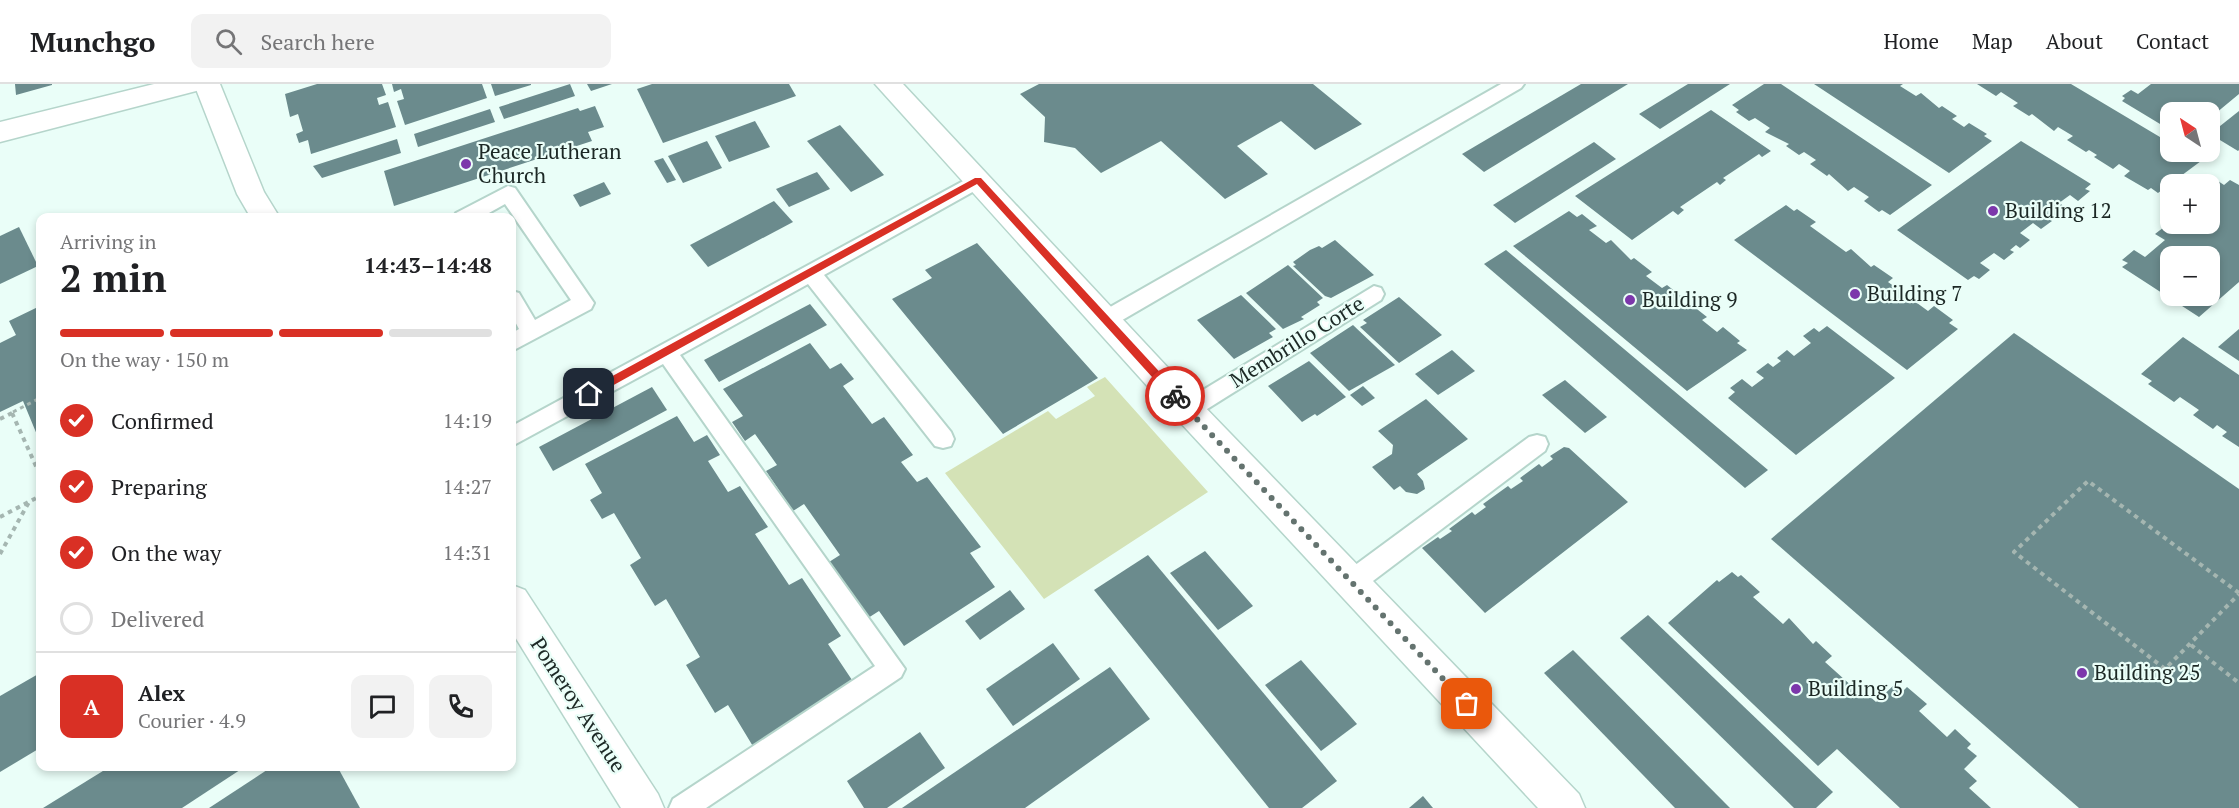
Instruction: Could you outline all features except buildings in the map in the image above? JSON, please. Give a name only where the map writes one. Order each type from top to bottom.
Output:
[{"type":"street","points":[[0,132],[190,84]]},
{"type":"street","points":[[207,84],[250,194],[263,213]]},
{"type":"street","points":[[888,84],[1188,410],[1565,808]]},
{"type":"street","name":"Pomeroy Avenue","points":[[516,607],[644,808]]},
{"type":"lane","points":[[1105,320],[1515,84]]},
{"type":"lane","points":[[516,434],[978,180]]},
{"type":"lane","points":[[472,213],[508,193],[585,303],[516,341]]},
{"type":"lane","points":[[810,272],[943,439]]},
{"type":"lane","name":"Membrillo Corte","points":[[1188,410],[1374,294]]},
{"type":"lane","points":[[516,306],[531,332]]},
{"type":"lane","points":[[666,352],[892,669],[682,808]]},
{"type":"lane","points":[[1352,582],[1537,444]]},
{"type":"path","points":[[0,419],[36,400]]},
{"type":"path","points":[[12,413],[36,466]]},
{"type":"path","points":[[2088,481],[2239,593],[2191,645],[2165,669],[2014,552],[2088,481]]},
{"type":"path","points":[[0,517],[36,498]]},
{"type":"path","points":[[0,554],[29,502]]},
{"type":"path","points":[[2191,645],[2239,683]]},
{"type":"green space","points":[[1105,377],[1208,492],[1044,599],[945,473],[1048,411],[1056,419],[1095,396],[1087,387]]},
{"type":"way so far","points":[[1175,396],[1467,704]]},
{"type":"place","name":"Peace Lutheran Church","points":[[466,164]]},
{"type":"place","name":"Building 12","points":[[1993,211]]},
{"type":"place","name":"Building 7","points":[[1855,294]]},
{"type":"place","name":"Building 9","points":[[1630,300]]},
{"type":"place","name":"Building 25","points":[[2082,673]]},
{"type":"place","name":"Building 5","points":[[1796,689]]},
{"type":"route","points":[[589,394],[978,180],[1175,396]]}]
